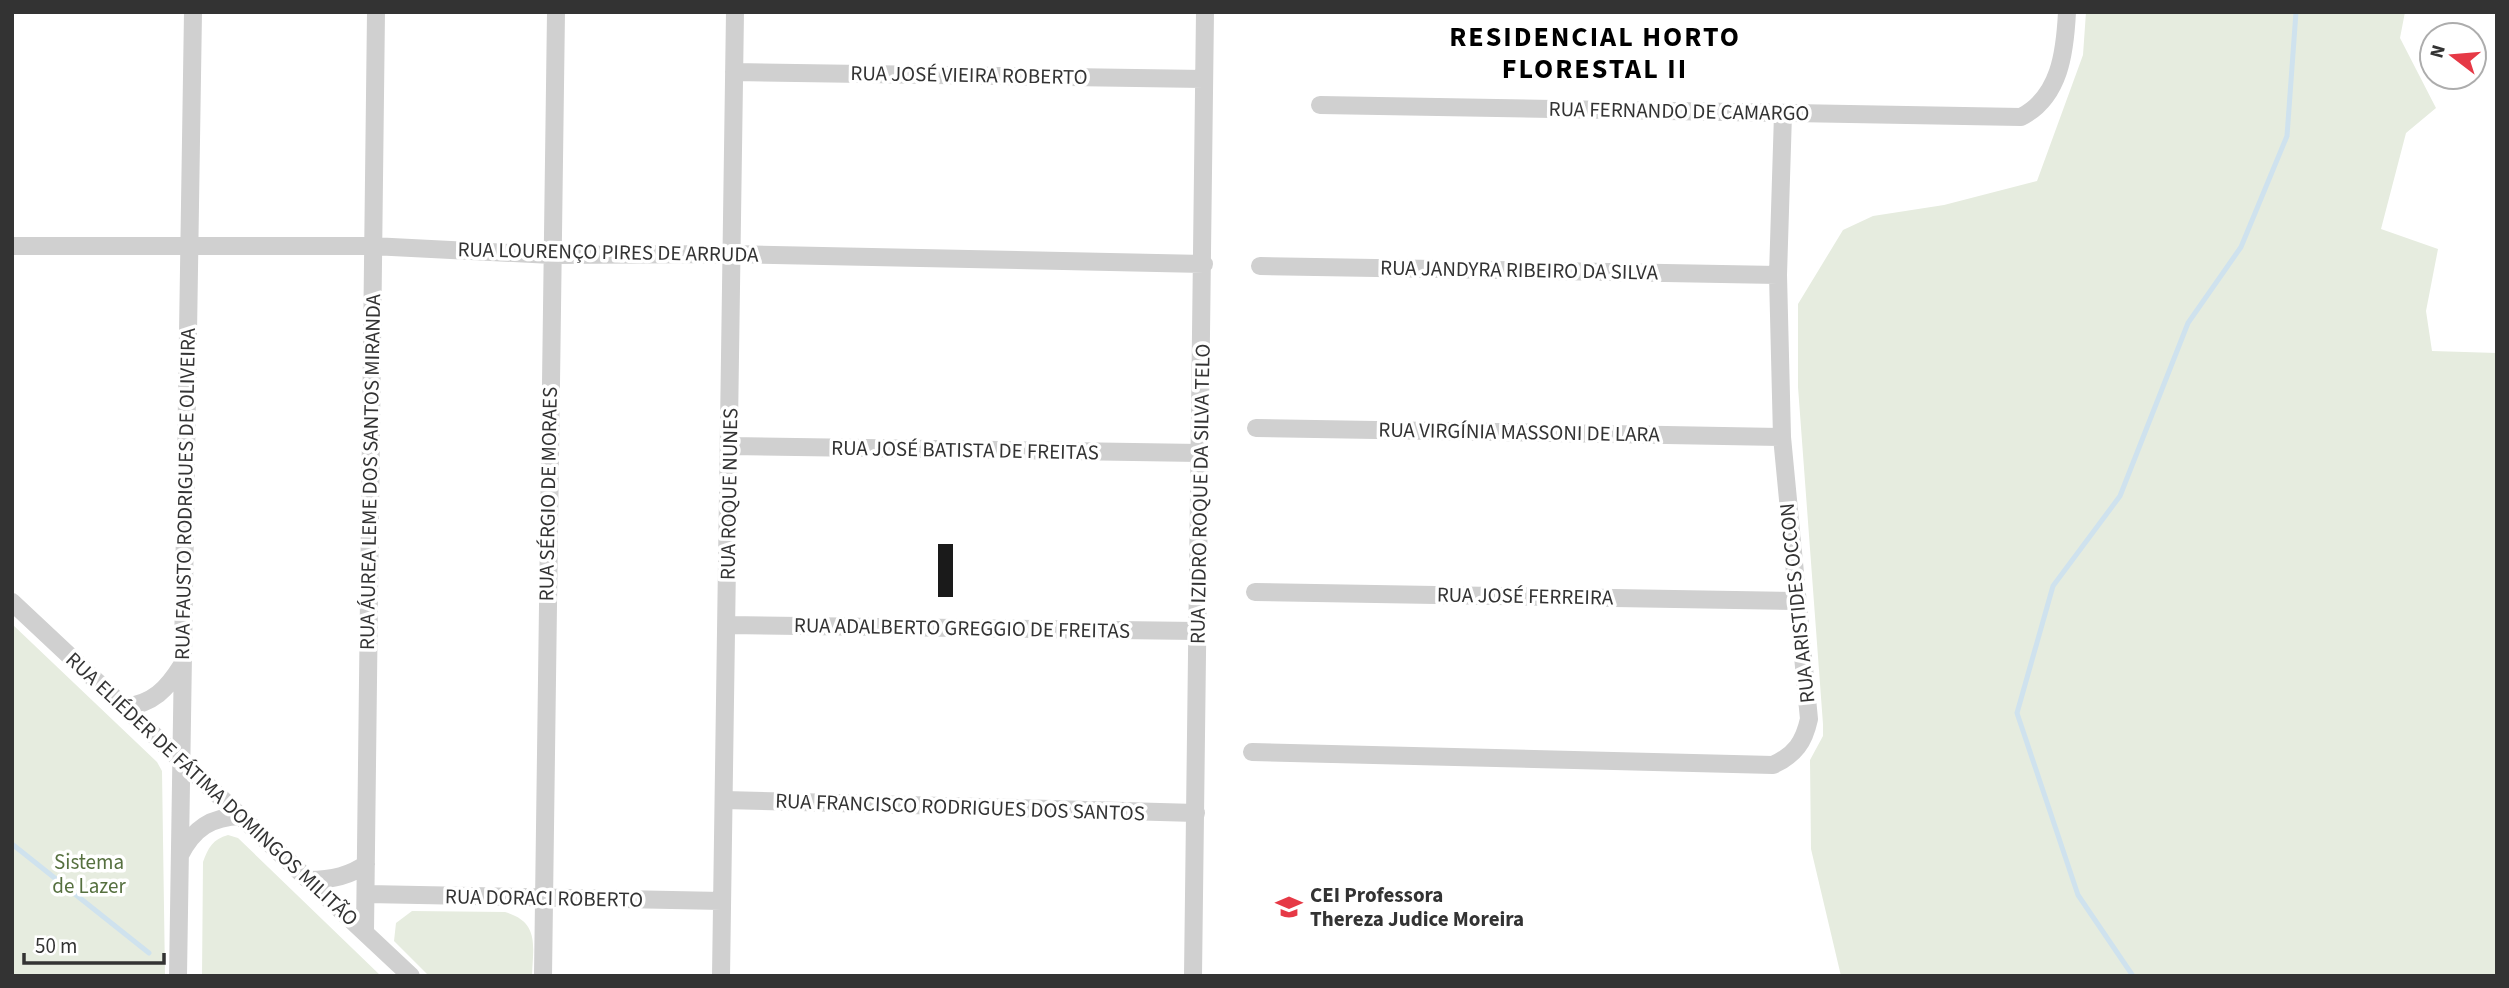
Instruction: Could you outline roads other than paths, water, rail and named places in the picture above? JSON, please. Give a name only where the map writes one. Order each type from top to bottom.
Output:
[{"type":"street","name":"RUA FAUSTO RODRIGUES DE OLIVEIRA","points":[[178,976],[193,12]]},
{"type":"street","name":"RUA ÁUREA LEME DOS SANTOS MIRANDA","points":[[365,932],[376,12]]},
{"type":"street","name":"RUA SÉRGIO DE MORAES","points":[[543,976],[556,12]]},
{"type":"street","name":"RUA ROQUE NUNES","points":[[721,976],[735,12]]},
{"type":"street","name":"RUA IZIDRO ROQUE DA SILVA TELO","points":[[1193,976],[1204,264],[1205,12]]},
{"type":"street","name":"RUA FERNANDO DE CAMARGO","points":[[1320,105],[2021,117],[2035,109],[2046,98],[2062,57],[2067,12]]},
{"type":"street","name":"RUA JOSÉ VIEIRA ROBERTO","points":[[734,72],[1204,79]]},
{"type":"street","name":"RUA ARISTIDES OCCON","points":[[1252,752],[1773,765],[1788,759],[1805,735],[1809,719],[1782,437],[1778,275],[1783,114]]},
{"type":"street","name":"RUA LOURENÇO PIRES DE ARRUDA","points":[[12,246],[372,246],[552,255],[732,254],[1204,264]]},
{"type":"street","name":"RUA JANDYRA RIBEIRO DA SILVA","points":[[1260,266],[1778,275]]},
{"type":"street","name":"RUA VIRGÍNIA MASSONI DE LARA","points":[[1256,428],[1782,437]]},
{"type":"street","name":"RUA JOSÉ BATISTA DE FREITAS","points":[[730,446],[1200,453]]},
{"type":"street","name":"RUA JOSÉ FERREIRA","points":[[1255,592],[1796,601]]},
{"type":"street","name":"RUA ELIÉDER DE FÁTIMA DOMINGOS MILITÃO","points":[[12,602],[411,976]]},
{"type":"street","name":"RUA ADALBERTO GREGGIO DE FREITAS","points":[[727,625],[1198,631]]},
{"type":"street","points":[[124,707],[139,705],[156,698],[182,665]]},
{"type":"street","name":"RUA FRANCISCO RODRIGUES DOS SANTOS","points":[[724,800],[1196,813]]},
{"type":"street","points":[[180,855],[189,838],[202,826],[219,816],[241,816]]},
{"type":"street","points":[[310,880],[326,880],[357,871],[366,864]]},
{"type":"street","name":"RUA DORACI ROBERTO","points":[[367,894],[543,900],[722,901]]},
{"type":"waterway","points":[[2133,976],[2078,895],[2017,713],[2053,586],[2120,496],[2188,323],[2241,247],[2287,136],[2296,12]]},
{"type":"waterway","points":[[12,844],[149,953]]},
{"type":"place","name":"CEI Professora Thereza Judice Moreira","points":[[1289,907]]},
{"type":"district","name":"RESIDENCIAL HORTO FLORESTAL II","points":[[1595,53]]},
{"type":"park label","name":"Sistema de Lazer","points":[[89,874]]}]
